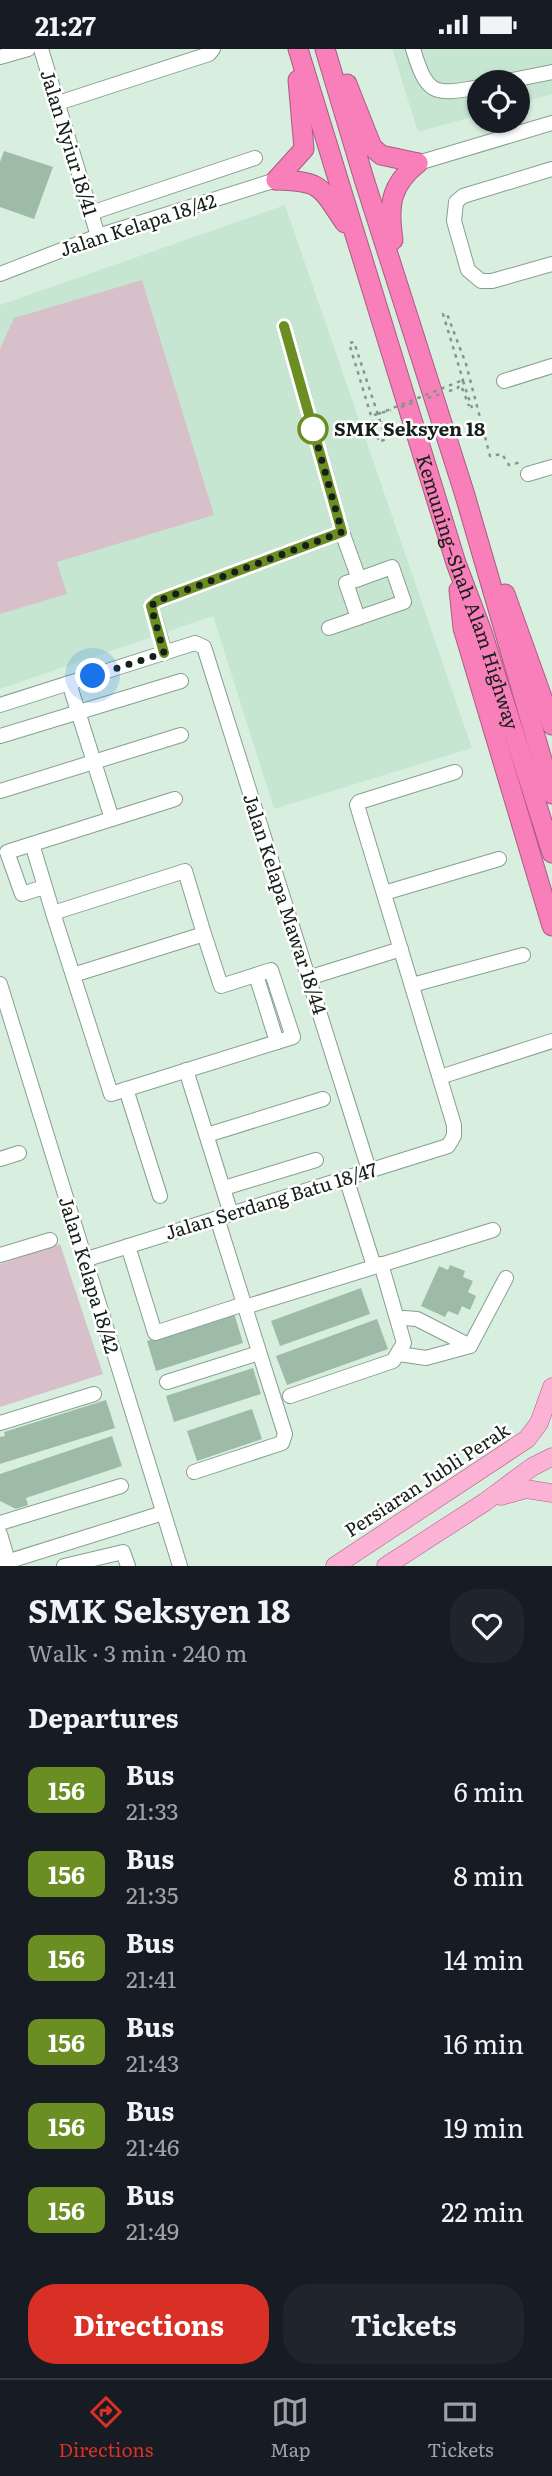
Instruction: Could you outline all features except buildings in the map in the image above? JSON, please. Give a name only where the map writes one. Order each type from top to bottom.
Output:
[{"type":"highway","points":[[276,180],[304,149],[296,49]]},
{"type":"highway","name":"Kemuning–Shah Alam Highway","points":[[296,49],[456,563],[482,632],[552,853]]},
{"type":"highway","points":[[327,49],[340,66],[372,147],[381,155],[418,163]]},
{"type":"highway","name":"Kemuning–Shah Alam Highway","points":[[327,49],[364,179],[464,492],[552,794]]},
{"type":"highway","points":[[399,286],[390,216],[394,192],[402,176],[418,163]]},
{"type":"highway","points":[[276,180],[305,181],[320,188],[355,238]]},
{"type":"highway","points":[[464,492],[505,593],[552,725]]},
{"type":"highway","points":[[456,563],[463,628],[552,926]]},
{"type":"main road","name":"Persiaran Jubli Perak","points":[[335,1566],[527,1439],[539,1423],[552,1387]]},
{"type":"main road","points":[[386,1566],[485,1502],[532,1467],[552,1457]]},
{"type":"main road","points":[[485,1502],[519,1490],[552,1493]]},
{"type":"street","points":[[0,57],[28,49]]},
{"type":"street","name":"Jalan Nyiur 18/41","points":[[41,49],[98,236]]},
{"type":"street","points":[[58,103],[209,54],[213,49]]},
{"type":"street","points":[[413,49],[423,80],[434,89],[454,92],[467,90]]},
{"type":"street","points":[[530,76],[552,72]]},
{"type":"street","points":[[418,163],[552,123]]},
{"type":"street","points":[[90,213],[255,158]]},
{"type":"street","points":[[551,174],[463,196],[456,202],[454,221],[468,270],[481,281],[492,281],[552,264]]},
{"type":"street","name":"Jalan Kelapa 18/42","points":[[0,274],[98,236],[276,180]]},
{"type":"street","points":[[284,326],[342,532],[359,579]]},
{"type":"street","points":[[504,381],[552,366]]},
{"type":"street","points":[[528,474],[552,467]]},
{"type":"street","points":[[0,705],[164,653],[151,606],[157,601],[342,532]]},
{"type":"street","points":[[329,628],[358,618],[404,602],[392,567],[346,583],[358,618]]},
{"type":"street","name":"Jalan Kelapa Mawar 18/44","points":[[164,653],[195,643],[204,647],[369,1170]]},
{"type":"street","points":[[0,736],[181,681]]},
{"type":"street","points":[[69,683],[112,819]]},
{"type":"street","points":[[0,791],[181,735]]},
{"type":"street","points":[[454,772],[359,802],[357,805],[440,1077],[552,1041]]},
{"type":"street","points":[[44,887],[22,894],[7,852],[175,799]]},
{"type":"street","points":[[32,844],[44,887],[111,1094],[293,1037],[271,970],[221,986],[185,871],[53,913]]},
{"type":"street","points":[[384,893],[499,859]]},
{"type":"street","points":[[73,975],[204,934]]},
{"type":"street","points":[[309,978],[401,949]]},
{"type":"street","points":[[412,985],[523,955]]},
{"type":"street","points":[[256,975],[277,1042]]},
{"type":"street","name":"Jalan Kelapa 18/42","points":[[0,984],[6,1024],[84,1260],[180,1566]]},
{"type":"street","points":[[186,1070],[224,1188],[224,1216],[244,1305],[285,1434],[282,1443],[194,1472]]},
{"type":"street","name":"Jalan Serdang Batu 18/47","points":[[84,1260],[448,1146],[454,1136],[454,1125],[440,1077]]},
{"type":"street","points":[[127,1089],[160,1196]]},
{"type":"street","points":[[207,1135],[323,1099]]},
{"type":"street","points":[[0,1159],[19,1153]]},
{"type":"street","points":[[224,1188],[316,1160]]},
{"type":"street","points":[[290,1396],[393,1361],[401,1348],[378,1265],[346,1178]]},
{"type":"street","points":[[128,1246],[155,1333],[492,1230]]},
{"type":"street","points":[[0,1255],[50,1240]]},
{"type":"street","points":[[401,1348],[426,1358],[470,1346],[506,1278]]},
{"type":"street","points":[[404,1318],[417,1319],[470,1346]]},
{"type":"street","points":[[167,1382],[259,1353]]},
{"type":"street","points":[[0,1423],[94,1394]]},
{"type":"street","points":[[0,1523],[121,1486]]},
{"type":"street","points":[[0,1534],[4,1562],[163,1513]]},
{"type":"street","points":[[64,1566],[87,1563],[123,1552],[128,1566]]},
{"type":"path","points":[[462,389],[472,408],[443,314],[447,314],[466,364],[490,456],[502,454],[509,465],[522,462],[528,474]]},
{"type":"path","points":[[354,342],[386,439],[379,442],[349,343],[354,342]]},
{"type":"path","points":[[428,398],[457,389],[463,380]]},
{"type":"path","points":[[376,414],[463,380]]},
{"type":"path","points":[[376,414],[415,402]]},
{"type":"path","points":[[383,423],[386,439]]},
{"type":"shaded area","points":[[392,49],[552,49],[552,94],[530,100],[530,70],[467,70],[467,118],[418,132]]},
{"type":"shaded area","name":"SMK Seksyen 18","points":[[285,205],[472,748],[274,809],[213,616],[0,689],[0,305]]},
{"type":"shaded area","points":[[142,280],[214,515],[57,562],[67,594],[0,614],[0,349],[14,318]]},
{"type":"shaded area","points":[[60,1244],[103,1374],[0,1407],[0,1264]]},
{"type":"bus line","name":"156","points":[[164,653],[151,606],[157,601],[342,532],[284,326]]},
{"type":"place","name":"SMK Seksyen 18","points":[[313,429]]},
{"type":"route","points":[[93,676],[164,653],[151,606],[157,601],[342,532],[313,429]]}]
